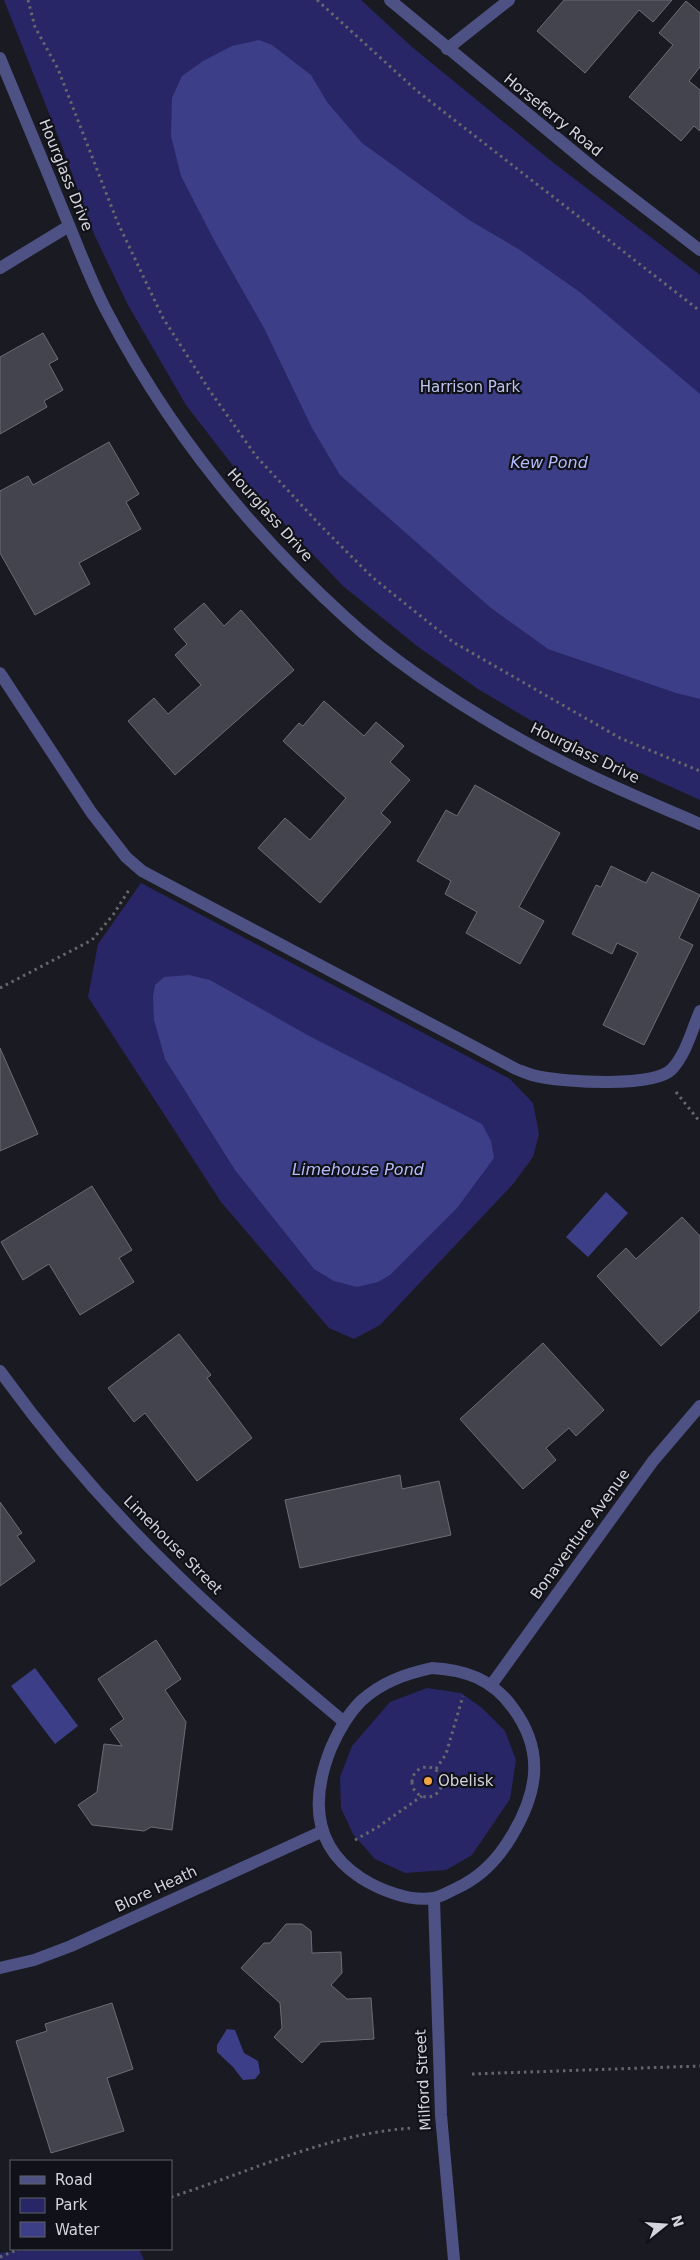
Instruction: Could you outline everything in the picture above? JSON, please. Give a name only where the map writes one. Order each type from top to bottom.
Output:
[{"type":"street","name":"Horseferry Road","points":[[390,0],[597,171],[700,250]]},
{"type":"street","points":[[447,49],[509,0]]},
{"type":"street","name":"Hourglass Drive","points":[[0,58],[69,226],[106,310],[170,420],[201,463],[280,554],[347,619],[396,660],[453,699],[511,734],[620,790],[700,824]]},
{"type":"street","points":[[0,268],[69,226]]},
{"type":"street","points":[[0,673],[91,812],[126,857],[142,871],[516,1069],[541,1077],[572,1080],[633,1082],[663,1076],[671,1070],[682,1054],[700,1011]]},
{"type":"street","name":"Limehouse Street","points":[[0,1371],[70,1460],[175,1574],[244,1638],[343,1722]]},
{"type":"street","name":"Bonaventure Avenue","points":[[492,1684],[653,1461],[700,1406]]},
{"type":"street","points":[[432,1668],[446,1668],[472,1675],[492,1684],[522,1720],[531,1743],[534,1767],[533,1787],[528,1807],[506,1845],[492,1864],[477,1877],[434,1898],[393,1893],[366,1881],[352,1872],[332,1850],[323,1831],[318,1792],[323,1769],[343,1722],[360,1702],[373,1691],[390,1680],[412,1672],[432,1668]]},
{"type":"street","name":"Blore Heath","points":[[0,1968],[34,1960],[71,1946],[323,1831]]},
{"type":"street","name":"Milford Street","points":[[434,1898],[440,2115],[454,2260]]},
{"type":"path","points":[[28,0],[35,27],[58,69],[117,221],[163,318],[210,391],[256,456],[320,525],[372,577],[453,642],[620,738],[700,771]]},
{"type":"path","points":[[317,0],[417,91],[700,311]]},
{"type":"path","points":[[0,988],[92,940],[114,915],[142,871]]},
{"type":"path","points":[[663,1076],[700,1122]]},
{"type":"path","points":[[436,1769],[446,1754],[464,1693]]},
{"type":"path","points":[[426,1767],[436,1769],[442,1778],[442,1787],[431,1797],[422,1796],[414,1790],[414,1776],[416,1772],[426,1767]]},
{"type":"path","points":[[355,1840],[378,1827],[422,1796]]},
{"type":"path","points":[[472,2074],[700,2066]]},
{"type":"path","points":[[172,2197],[287,2157],[350,2138],[412,2128]]},
{"type":"path","points":[[0,2257],[17,2250]]},
{"type":"green space","name":"Harrison Park","points":[[4,0],[361,0],[412,47],[550,160],[700,275],[700,800],[552,733],[478,689],[417,646],[343,586],[251,489],[186,405],[128,305],[94,234],[62,146]]},
{"type":"green space","points":[[141,883],[510,1079],[533,1103],[539,1134],[533,1157],[513,1184],[380,1325],[354,1339],[329,1328],[221,1202],[88,997],[98,944]]},
{"type":"green space","points":[[427,1688],[461,1693],[482,1708],[505,1731],[516,1760],[510,1799],[472,1855],[446,1870],[405,1873],[375,1859],[353,1834],[341,1808],[340,1777],[352,1746],[390,1702]]},
{"type":"green space","points":[[24,2250],[139,2250],[144,2260],[0,2260],[0,2253]]},
{"type":"water","name":"Kew Pond","points":[[259,40],[272,45],[311,75],[327,102],[362,143],[469,220],[520,250],[581,293],[700,394],[700,699],[676,693],[548,649],[491,608],[340,475],[312,428],[264,328],[214,240],[181,176],[171,136],[172,98],[182,76],[203,61],[232,46]]},
{"type":"water","name":"Limehouse Pond","points":[[189,975],[210,980],[311,1037],[482,1124],[491,1141],[494,1158],[457,1208],[390,1275],[378,1282],[357,1287],[334,1281],[314,1269],[235,1170],[165,1059],[154,1020],[153,997],[155,985],[164,977]]},
{"type":"water","points":[[606,1192],[628,1213],[588,1257],[566,1237]]},
{"type":"water","points":[[35,1668],[78,1726],[55,1744],[11,1686]]},
{"type":"water","points":[[227,2029],[235,2030],[244,2053],[258,2061],[260,2073],[255,2079],[243,2080],[233,2067],[217,2052],[217,2045]]},
{"type":"building","points":[[564,0],[672,0],[653,22],[639,10],[585,73],[537,31]]},
{"type":"building","points":[[686,1],[700,13],[700,67],[689,81],[700,90],[700,131],[694,126],[681,141],[629,97],[673,45],[659,33]]},
{"type":"building","points":[[43,333],[58,359],[49,364],[63,390],[44,401],[47,407],[0,434],[0,357]]},
{"type":"building","points":[[109,442],[139,494],[126,502],[141,529],[79,563],[90,584],[35,615],[0,553],[0,491],[28,476],[33,485]]},
{"type":"building","points":[[204,603],[224,626],[241,610],[294,670],[175,775],[128,721],[154,698],[168,714],[201,685],[175,655],[187,644],[174,629]]},
{"type":"building","points":[[324,701],[364,736],[376,722],[404,746],[390,762],[410,780],[381,813],[391,822],[320,903],[258,848],[285,818],[310,840],[346,798],[283,741],[299,723],[303,726]]},
{"type":"building","points":[[475,785],[560,833],[519,907],[544,921],[520,964],[466,933],[477,912],[445,894],[451,881],[417,861],[446,810],[457,816]]},
{"type":"building","points":[[611,866],[646,883],[652,872],[700,895],[679,938],[693,945],[644,1045],[603,1025],[638,953],[617,943],[612,954],[572,934],[596,885],[601,887]]},
{"type":"building","points":[[0,1048],[38,1134],[0,1151]]},
{"type":"building","points":[[92,1186],[132,1250],[119,1258],[134,1282],[80,1315],[49,1264],[23,1280],[1,1242]]},
{"type":"building","points":[[682,1217],[700,1236],[700,1310],[661,1346],[597,1276],[626,1248],[636,1259]]},
{"type":"building","points":[[179,1334],[211,1375],[207,1378],[252,1438],[197,1481],[145,1413],[134,1422],[108,1388]]},
{"type":"building","points":[[543,1343],[604,1410],[576,1436],[569,1428],[546,1448],[556,1460],[523,1489],[460,1419]]},
{"type":"building","points":[[400,1475],[402,1489],[439,1481],[451,1535],[300,1568],[285,1500]]},
{"type":"building","points":[[0,1502],[22,1533],[17,1536],[35,1561],[0,1586]]},
{"type":"building","points":[[156,1640],[181,1679],[165,1690],[186,1722],[172,1830],[151,1827],[144,1831],[92,1825],[78,1805],[97,1792],[104,1744],[122,1746],[110,1729],[124,1719],[98,1679]]},
{"type":"building","points":[[286,1924],[302,1924],[311,1931],[312,1953],[341,1952],[342,1973],[331,1985],[347,1999],[371,1998],[374,2039],[321,2042],[302,2063],[274,2037],[282,2028],[280,2003],[241,1968],[264,1943],[270,1943]]},
{"type":"building","points":[[112,2003],[133,2069],[107,2078],[124,2131],[51,2153],[16,2041],[47,2031],[45,2024]]},
{"type":"place","name":"Obelisk","points":[[428,1781]]}]
